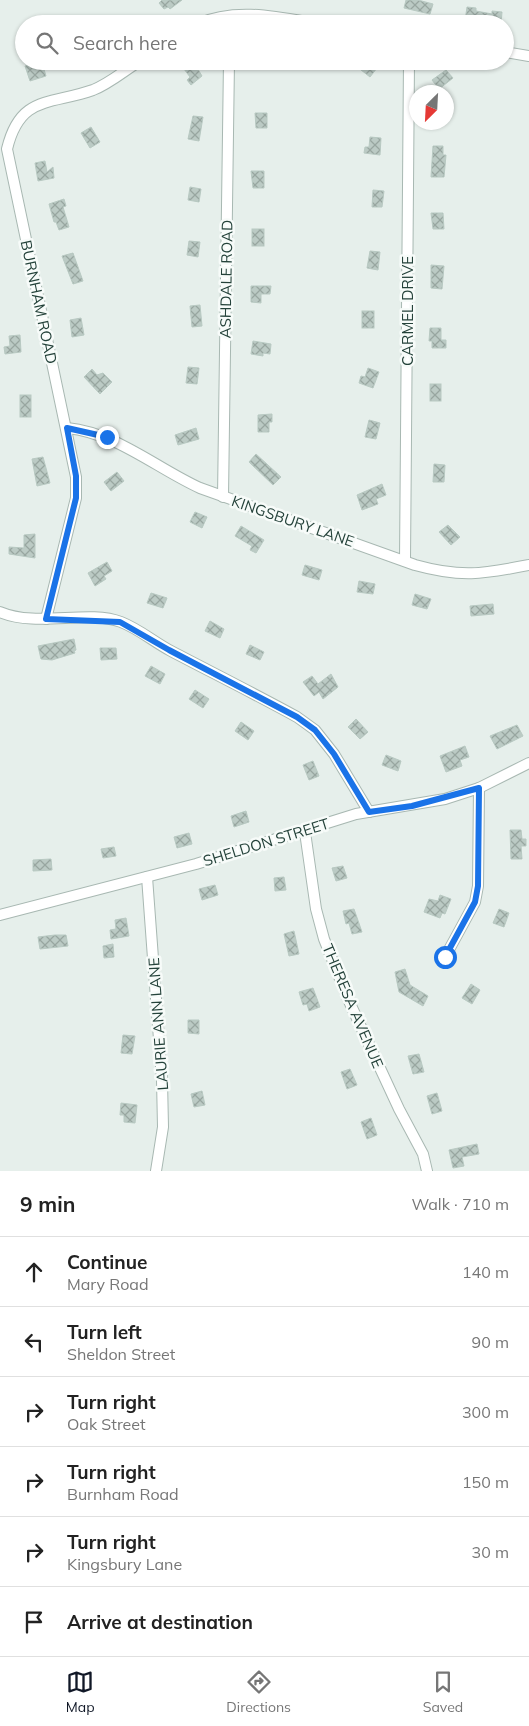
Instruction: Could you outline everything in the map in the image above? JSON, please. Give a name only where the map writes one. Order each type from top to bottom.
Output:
[{"type":"street","points":[[244,15],[251,13],[263,15]]},
{"type":"street","points":[[514,54],[529,56]]},
{"type":"street","name":"BURNHAM ROAD","points":[[46,619],[76,498],[76,476],[7,149],[11,130],[20,117],[36,104],[95,89],[126,70]]},
{"type":"street","name":"ASHDALE ROAD","points":[[223,496],[229,70]]},
{"type":"street","name":"CARMEL DRIVE","points":[[404,561],[409,70]]},
{"type":"street","name":"KINGSBURY LANE","points":[[67,428],[107,437],[174,476],[223,496],[404,561],[442,572],[466,575],[529,565]]},
{"type":"street","points":[[0,612],[36,619],[120,622],[297,717],[315,730],[334,754],[369,812]]},
{"type":"street","name":"SHELDON STREET","points":[[0,915],[148,877],[369,812],[428,802],[479,788],[529,763]]},
{"type":"street","points":[[445,957],[475,902],[478,886],[479,788]]},
{"type":"street","name":"THERESA AVENUE","points":[[304,832],[316,910],[324,939],[352,1008],[422,1154],[427,1171]]},
{"type":"street","name":"LAURIE ANN LANE","points":[[148,877],[162,1080],[163,1127],[156,1171]]},
{"type":"building","points":[[162,0],[182,0],[170,9],[168,7],[164,9],[159,3]]},
{"type":"building","points":[[406,0],[418,0],[433,4],[430,14],[404,8]]},
{"type":"building","points":[[467,7],[492,14],[492,11],[502,12],[502,15],[466,15]]},
{"type":"building","points":[[26,70],[44,70],[46,76],[30,81]]},
{"type":"building","points":[[185,70],[198,70],[202,76],[191,85],[187,80],[190,77]]},
{"type":"building","points":[[361,70],[375,70],[370,77]]},
{"type":"building","points":[[446,70],[453,78],[444,85],[436,85],[432,80]]},
{"type":"building","points":[[255,113],[267,113],[267,128],[256,128]]},
{"type":"building","points":[[193,116],[203,117],[199,141],[188,139]]},
{"type":"building","points":[[91,127],[100,142],[90,148],[81,133]]},
{"type":"building","points":[[370,137],[381,138],[380,155],[364,153],[365,147],[369,147]]},
{"type":"building","points":[[433,146],[443,146],[443,155],[446,155],[444,177],[431,177]]},
{"type":"building","points":[[45,161],[47,172],[53,167],[54,178],[38,181],[35,163]]},
{"type":"building","points":[[251,171],[264,171],[264,188],[253,188]]},
{"type":"building","points":[[190,187],[201,189],[199,202],[188,200]]},
{"type":"building","points":[[373,190],[384,191],[382,207],[372,207]]},
{"type":"building","points":[[64,199],[66,206],[63,207],[69,227],[59,230],[56,222],[54,222],[49,204]]},
{"type":"building","points":[[431,213],[443,213],[444,229],[433,229]]},
{"type":"building","points":[[252,229],[264,229],[264,246],[252,246]]},
{"type":"building","points":[[189,241],[200,242],[198,257],[187,255]]},
{"type":"building","points":[[370,251],[380,252],[378,270],[367,268]]},
{"type":"building","points":[[73,253],[83,281],[73,284],[62,256]]},
{"type":"building","points":[[431,265],[444,266],[442,289],[431,288]]},
{"type":"building","points":[[251,286],[271,286],[270,294],[261,294],[261,303],[251,302]]},
{"type":"building","points":[[200,305],[202,326],[192,327],[190,306]]},
{"type":"building","points":[[362,311],[374,311],[374,328],[362,328]]},
{"type":"building","points":[[81,318],[84,335],[72,337],[70,320]]},
{"type":"building","points":[[430,328],[441,328],[441,340],[446,340],[446,348],[432,348],[432,341],[429,341]]},
{"type":"building","points":[[20,335],[21,352],[5,354],[4,347],[10,346],[9,336]]},
{"type":"building","points":[[253,341],[271,344],[270,354],[263,353],[263,356],[251,354]]},
{"type":"building","points":[[188,367],[199,368],[197,384],[186,383]]},
{"type":"building","points":[[368,368],[379,372],[373,388],[359,383],[361,376],[365,377]]},
{"type":"building","points":[[92,369],[97,375],[103,373],[112,382],[100,394],[84,377]]},
{"type":"building","points":[[430,384],[441,384],[441,401],[430,401]]},
{"type":"building","points":[[20,395],[31,395],[31,417],[20,417]]},
{"type":"building","points":[[272,414],[272,422],[269,422],[269,432],[258,432],[258,415]]},
{"type":"building","points":[[369,420],[380,423],[376,439],[365,437]]},
{"type":"building","points":[[196,428],[199,439],[178,445],[175,435]]},
{"type":"building","points":[[256,454],[281,477],[273,485],[249,462]]},
{"type":"building","points":[[43,457],[50,483],[37,486],[32,459]]},
{"type":"building","points":[[434,464],[445,465],[444,482],[433,482]]},
{"type":"building","points":[[117,472],[124,481],[111,491],[104,482]]},
{"type":"building","points":[[382,484],[386,495],[376,499],[378,504],[362,510],[357,495]]},
{"type":"building","points":[[195,512],[207,517],[202,528],[190,522]]},
{"type":"building","points":[[448,525],[460,537],[451,545],[439,532]]},
{"type":"building","points":[[241,526],[264,540],[256,553],[250,550],[252,546],[235,536]]},
{"type":"building","points":[[35,534],[35,558],[9,554],[9,547],[24,548],[24,535]]},
{"type":"building","points":[[107,562],[112,571],[104,576],[106,579],[95,586],[88,573]]},
{"type":"building","points":[[305,565],[322,570],[319,580],[302,575]]},
{"type":"building","points":[[359,581],[375,584],[373,594],[357,592]]},
{"type":"building","points":[[151,593],[167,598],[163,608],[147,603]]},
{"type":"building","points":[[415,594],[431,599],[427,609],[412,605]]},
{"type":"building","points":[[493,604],[494,614],[471,616],[470,606]]},
{"type":"building","points":[[210,621],[224,629],[220,638],[205,631]]},
{"type":"building","points":[[74,639],[75,653],[52,660],[41,659],[38,646]]},
{"type":"building","points":[[250,645],[264,652],[260,660],[246,654]]},
{"type":"building","points":[[100,648],[116,648],[117,659],[101,660]]},
{"type":"building","points":[[151,666],[165,674],[160,684],[145,676]]},
{"type":"building","points":[[331,674],[338,687],[323,699],[319,692],[314,696],[303,682],[312,676],[318,684]]},
{"type":"building","points":[[195,690],[209,699],[203,708],[189,699]]},
{"type":"building","points":[[356,719],[368,732],[360,739],[348,727]]},
{"type":"building","points":[[241,722],[254,731],[248,740],[235,731]]},
{"type":"building","points":[[517,725],[523,736],[497,749],[490,736]]},
{"type":"building","points":[[465,746],[469,757],[460,760],[462,766],[446,772],[440,756]]},
{"type":"building","points":[[386,755],[401,761],[398,771],[382,765]]},
{"type":"building","points":[[313,761],[319,776],[309,780],[303,765]]},
{"type":"building","points":[[246,811],[249,822],[234,827],[231,816]]},
{"type":"building","points":[[510,830],[521,830],[522,839],[526,839],[526,846],[521,846],[522,859],[511,859]]},
{"type":"building","points":[[189,833],[192,844],[177,848],[174,837]]},
{"type":"building","points":[[114,847],[116,856],[103,858],[101,849]]},
{"type":"building","points":[[51,859],[52,870],[33,871],[33,860]]},
{"type":"building","points":[[343,866],[347,878],[336,881],[332,868]]},
{"type":"building","points":[[284,877],[286,890],[275,891],[274,878]]},
{"type":"building","points":[[215,885],[218,895],[202,900],[199,889]]},
{"type":"building","points":[[440,895],[451,899],[445,914],[442,913],[440,918],[424,912],[429,899],[438,901]]},
{"type":"building","points":[[354,909],[362,932],[352,934],[349,923],[346,924],[343,911]]},
{"type":"building","points":[[499,909],[509,913],[504,927],[493,923]]},
{"type":"building","points":[[126,918],[129,936],[111,939],[110,930],[116,929],[115,920]]},
{"type":"building","points":[[294,931],[299,954],[289,956],[284,934]]},
{"type":"building","points":[[66,935],[68,946],[40,949],[38,937]]},
{"type":"building","points":[[113,944],[114,957],[104,958],[103,946]]},
{"type":"building","points":[[405,969],[410,985],[428,996],[423,1006],[399,992],[395,972]]},
{"type":"building","points":[[471,984],[480,990],[472,1004],[462,998]]},
{"type":"building","points":[[313,988],[320,1007],[309,1011],[307,1004],[303,1005],[299,992]]},
{"type":"building","points":[[188,1020],[199,1020],[199,1034],[188,1033]]},
{"type":"building","points":[[123,1035],[135,1036],[132,1054],[121,1053]]},
{"type":"building","points":[[419,1054],[424,1072],[413,1074],[408,1056]]},
{"type":"building","points":[[350,1069],[357,1085],[347,1089],[341,1072]]},
{"type":"building","points":[[202,1091],[205,1105],[194,1107],[191,1094]]},
{"type":"building","points":[[437,1093],[442,1111],[432,1114],[427,1096]]},
{"type":"building","points":[[121,1103],[137,1105],[135,1123],[124,1122],[124,1115],[120,1115]]},
{"type":"building","points":[[371,1118],[377,1135],[367,1139],[361,1122]]},
{"type":"building","points":[[477,1144],[479,1154],[462,1157],[464,1166],[453,1168],[449,1150]]},
{"type":"route","points":[[107,437],[98,433],[67,428],[76,476],[76,498],[46,619],[106,619],[120,622],[297,717],[315,730],[334,754],[369,812],[412,806],[479,788],[478,886],[475,902],[471,913],[445,957]]}]
